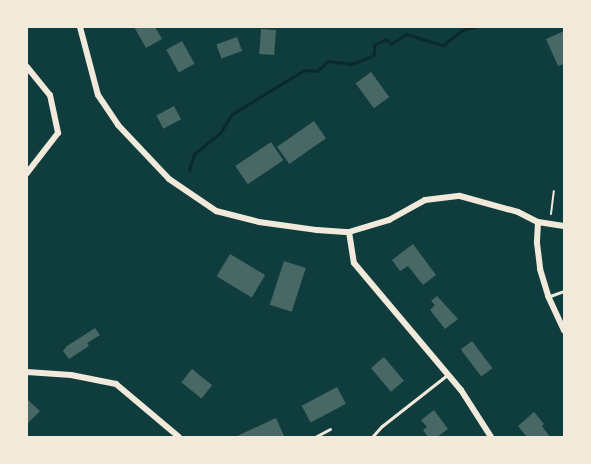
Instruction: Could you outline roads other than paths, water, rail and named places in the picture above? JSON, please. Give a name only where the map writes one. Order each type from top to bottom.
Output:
[{"type":"street","points":[[80,27],[91,76],[109,112],[155,164],[203,204],[233,216],[317,230],[349,232],[374,225],[425,200],[442,196],[478,199],[538,222],[564,226]]},
{"type":"street","points":[[27,67],[50,95],[58,134],[27,173]]},
{"type":"street","points":[[538,222],[537,243],[548,296],[564,331]]},
{"type":"street","points":[[349,232],[354,263],[461,390],[491,437]]},
{"type":"street","points":[[27,372],[70,375],[117,384],[179,437]]},
{"type":"lane","points":[[548,296],[564,291]]},
{"type":"lane","points":[[372,437],[382,426],[448,374]]},
{"type":"lane","points":[[315,437],[330,429]]},
{"type":"waterway","points":[[189,170],[194,154],[220,133],[232,114],[304,70],[317,71],[328,61],[351,64],[374,55],[374,45],[386,39],[391,44],[406,34],[443,45],[462,30],[475,27]]}]
